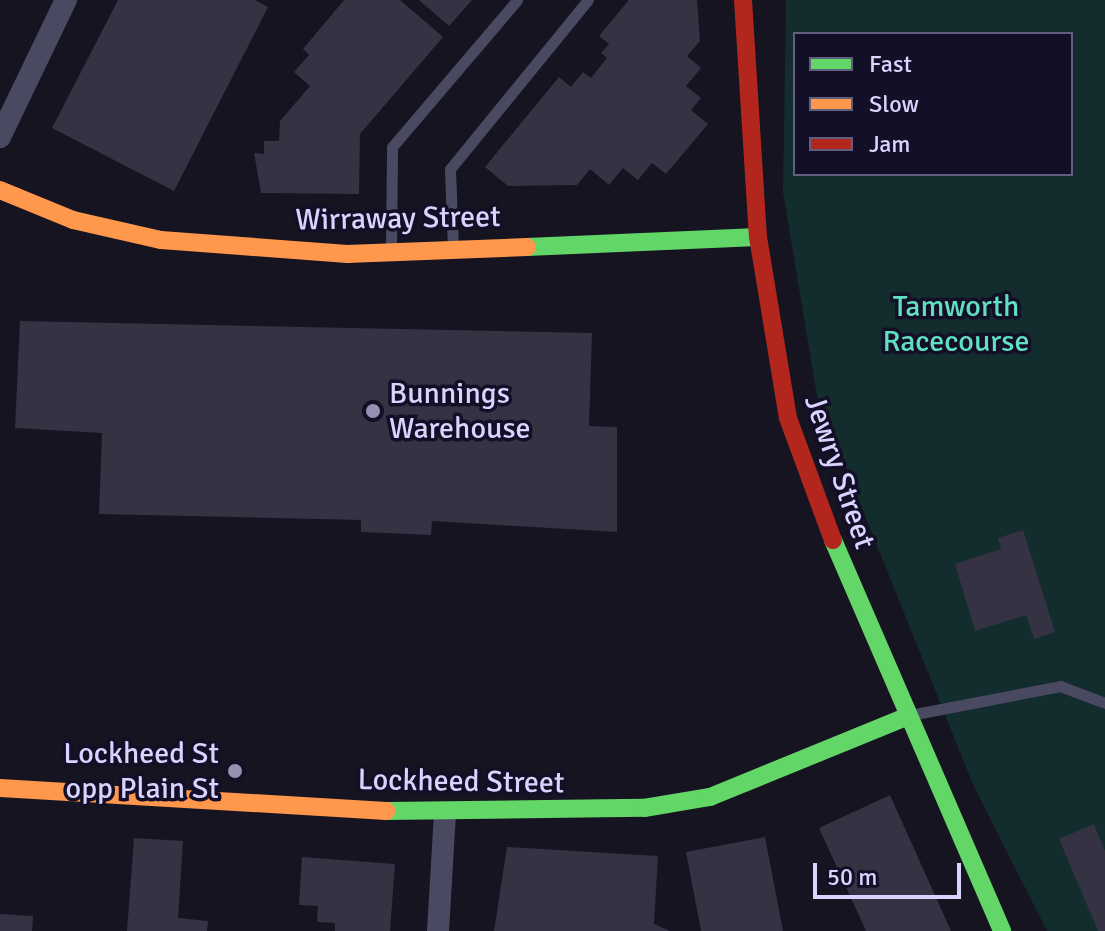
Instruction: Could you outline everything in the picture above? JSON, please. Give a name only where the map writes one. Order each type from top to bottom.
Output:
[{"type":"street","points":[[0,137],[66,0]]},
{"type":"street","name":"Jewry Street","points":[[743,0],[758,237],[788,418],[906,717],[1002,931]]},
{"type":"street","name":"Wirraway Street","points":[[0,190],[73,220],[161,240],[391,252],[758,237]]},
{"type":"street","name":"Lockheed Street","points":[[0,788],[445,814],[644,808],[710,797],[906,717]]},
{"type":"street","points":[[438,931],[445,814]]},
{"type":"lane","points":[[391,252],[392,147],[517,0]]},
{"type":"lane","points":[[453,249],[450,169],[588,0]]},
{"type":"lane","points":[[906,717],[1060,686],[1105,703]]},
{"type":"green space","name":"Tamworth Racecourse","points":[[786,0],[1105,0],[1105,931],[1047,931],[974,787],[817,396],[783,193]]},
{"type":"building","points":[[118,0],[255,0],[268,7],[174,191],[52,128]]},
{"type":"building","points":[[344,0],[400,0],[443,37],[360,134],[359,194],[261,193],[254,153],[264,154],[264,141],[279,141],[280,121],[310,86],[294,72],[309,55],[303,49]]},
{"type":"building","points":[[419,0],[472,0],[449,26]]},
{"type":"building","points":[[629,0],[697,0],[700,41],[687,56],[701,68],[686,86],[701,98],[691,110],[708,124],[666,174],[652,163],[638,180],[623,168],[609,185],[590,169],[577,185],[508,186],[485,167],[559,77],[571,87],[583,72],[591,78],[607,58],[601,53],[609,44],[599,36]]},
{"type":"building","name":"Bunnings Warehouse","points":[[20,321],[592,333],[589,426],[617,427],[617,532],[432,521],[431,535],[361,532],[361,520],[99,514],[102,433],[15,428]]},
{"type":"building","points":[[1023,530],[1055,632],[1034,639],[1026,615],[975,631],[955,564],[1001,549],[998,538]]},
{"type":"building","points":[[890,795],[951,931],[866,931],[819,828]]},
{"type":"building","points":[[1094,824],[1105,851],[1105,931],[1098,931],[1059,839]]},
{"type":"building","points":[[765,837],[783,931],[701,931],[686,852]]},
{"type":"building","points":[[134,838],[183,841],[178,918],[208,921],[207,931],[127,931]]},
{"type":"building","points":[[507,847],[658,856],[654,924],[670,931],[494,931]]},
{"type":"building","points":[[302,857],[395,864],[390,931],[335,931],[335,923],[317,922],[318,906],[299,905]]},
{"type":"building","points":[[0,914],[33,916],[32,931],[0,931]]},
{"type":"traffic: fast","points":[[527,247],[758,237]]},
{"type":"traffic: fast","points":[[833,540],[1002,931]]},
{"type":"traffic: fast","points":[[386,811],[644,808],[710,797],[906,717]]},
{"type":"traffic: slow","points":[[0,190],[73,220],[161,240],[347,254],[527,247]]},
{"type":"traffic: slow","points":[[0,788],[386,811]]},
{"type":"traffic: jam","points":[[743,0],[758,237],[788,418],[833,540]]},
{"type":"place","name":"Bunnings Warehouse","points":[[373,411]]},
{"type":"place","name":"Lockheed St opp Plain St","points":[[235,771]]}]
